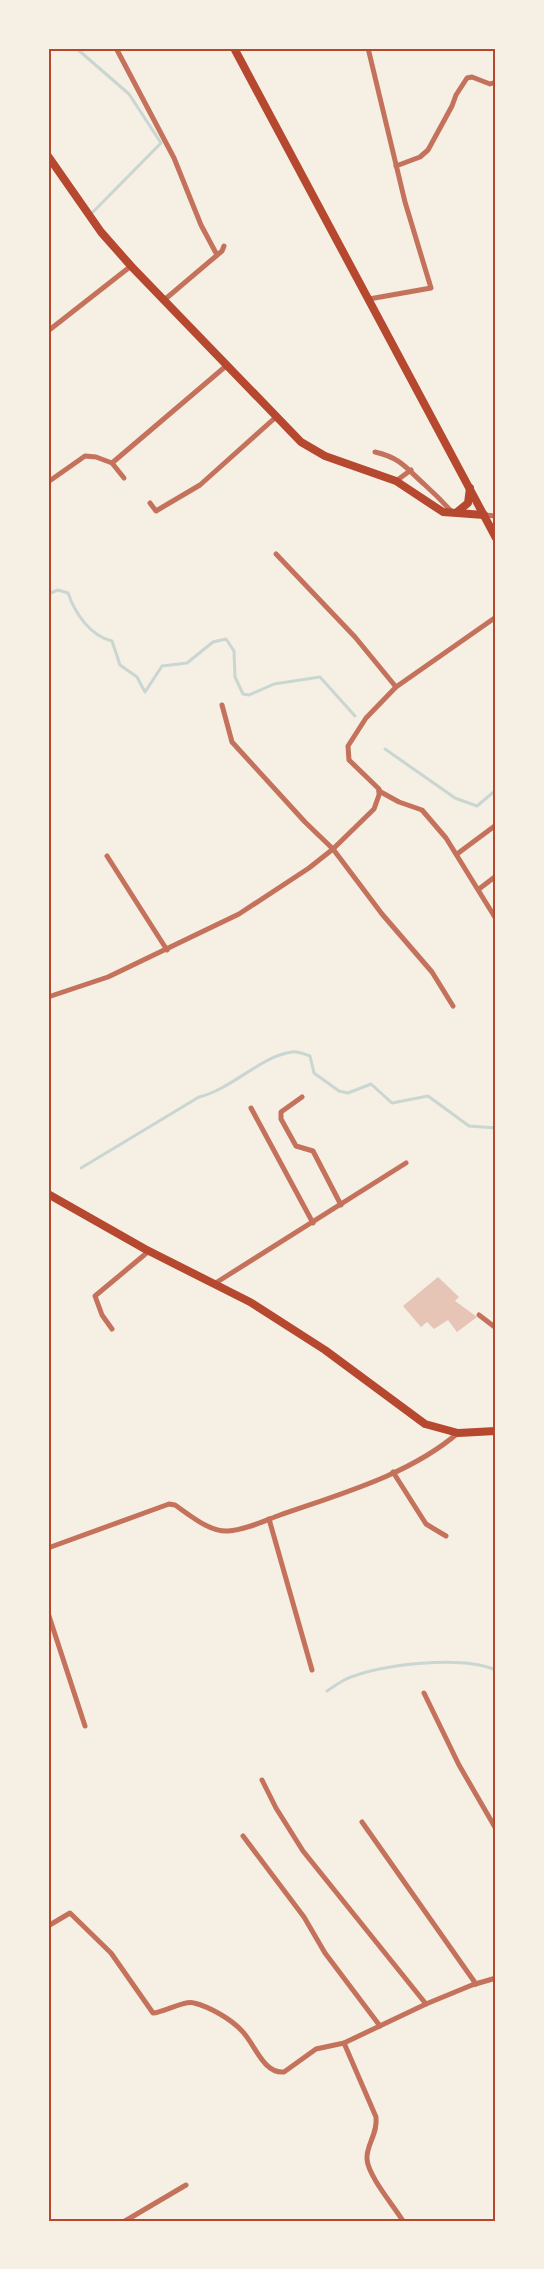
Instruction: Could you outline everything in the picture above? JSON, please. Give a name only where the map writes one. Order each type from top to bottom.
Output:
[{"type":"main road","points":[[234,48],[495,534]]},
{"type":"main road","points":[[48,156],[101,232],[131,266],[301,442],[317,453],[396,481],[436,507],[454,513],[484,515]]},
{"type":"main road","points":[[454,513],[463,510],[468,503],[470,489]]},
{"type":"main road","points":[[48,1194],[149,1251],[250,1302],[325,1350],[425,1424],[458,1433],[496,1431]]},
{"type":"street","points":[[116,48],[174,158],[201,225],[217,255]]},
{"type":"street","points":[[368,48],[396,166],[431,288],[369,299]]},
{"type":"street","points":[[396,166],[420,157],[428,150],[456,95],[468,78],[472,77],[490,84],[496,82]]},
{"type":"street","points":[[163,301],[217,255],[224,246]]},
{"type":"street","points":[[48,331],[131,266]]},
{"type":"street","points":[[112,463],[226,366]]},
{"type":"street","points":[[150,503],[156,511],[200,485],[276,417]]},
{"type":"street","points":[[375,452],[395,458],[411,470],[454,513]]},
{"type":"street","points":[[48,482],[85,456],[112,463],[124,478]]},
{"type":"street","points":[[396,481],[411,470]]},
{"type":"street","points":[[484,515],[496,516]]},
{"type":"street","points":[[276,554],[355,637],[396,687]]},
{"type":"street","points":[[496,617],[396,687],[366,718],[348,746],[349,760],[379,791],[399,802],[422,810],[457,854],[496,919]]},
{"type":"street","points":[[222,705],[232,742],[305,822],[333,849],[382,914],[432,972],[453,1006]]},
{"type":"street","points":[[48,997],[108,978],[239,914],[309,868],[333,849],[374,809],[380,795],[379,791]]},
{"type":"street","points":[[457,854],[496,825]]},
{"type":"street","points":[[108,856],[167,950]]},
{"type":"street","points":[[479,889],[496,876]]},
{"type":"street","points":[[302,1097],[281,1112],[281,1119],[296,1146],[312,1151],[341,1206]]},
{"type":"street","points":[[251,1108],[313,1223]]},
{"type":"street","points":[[214,1284],[406,1163]]},
{"type":"street","points":[[112,1329],[102,1315],[95,1296],[149,1251]]},
{"type":"street","points":[[478,1315],[496,1328]]},
{"type":"street","points":[[48,1548],[169,1504],[176,1505],[210,1527],[226,1531],[240,1529],[393,1472],[432,1453],[458,1433]]},
{"type":"street","points":[[393,1472],[426,1524],[446,1536]]},
{"type":"street","points":[[269,1519],[312,1670]]},
{"type":"street","points":[[48,1613],[85,1726]]},
{"type":"street","points":[[424,1693],[459,1765],[496,1829]]},
{"type":"street","points":[[262,1780],[276,1808],[303,1851],[426,2004]]},
{"type":"street","points":[[363,1822],[476,1984]]},
{"type":"street","points":[[243,1836],[304,1917],[325,1953],[380,2026]]},
{"type":"street","points":[[48,1926],[70,1913],[111,1953],[153,2013],[191,2002],[216,2012],[242,2031],[265,2064],[279,2073],[284,2072],[316,2049],[345,2043],[426,2004],[496,1978]]},
{"type":"street","points":[[345,2043],[376,2117],[377,2128],[366,2157],[369,2169],[403,2221]]},
{"type":"street","points":[[125,2221],[186,2185]]},
{"type":"building","points":[[438,1277],[459,1297],[455,1301],[477,1317],[457,1332],[448,1320],[434,1329],[427,1322],[421,1327],[403,1306]]},
{"type":"waterway","points":[[76,48],[129,94],[161,143],[93,212]]},
{"type":"waterway","points":[[48,594],[58,590],[68,593],[84,623],[97,634],[112,641],[120,665],[137,677],[145,692],[162,666],[187,663],[213,642],[226,639],[234,651],[235,677],[243,694],[249,695],[274,684],[320,677],[355,716]]},
{"type":"waterway","points":[[385,749],[455,798],[477,806],[496,790]]},
{"type":"waterway","points":[[81,1168],[199,1097],[223,1087],[269,1060],[294,1052],[310,1056],[314,1073],[339,1091],[348,1093],[371,1084],[392,1103],[428,1096],[469,1126],[496,1128]]},
{"type":"waterway","points":[[327,1691],[346,1679],[361,1674],[421,1663],[463,1663],[496,1670]]}]
